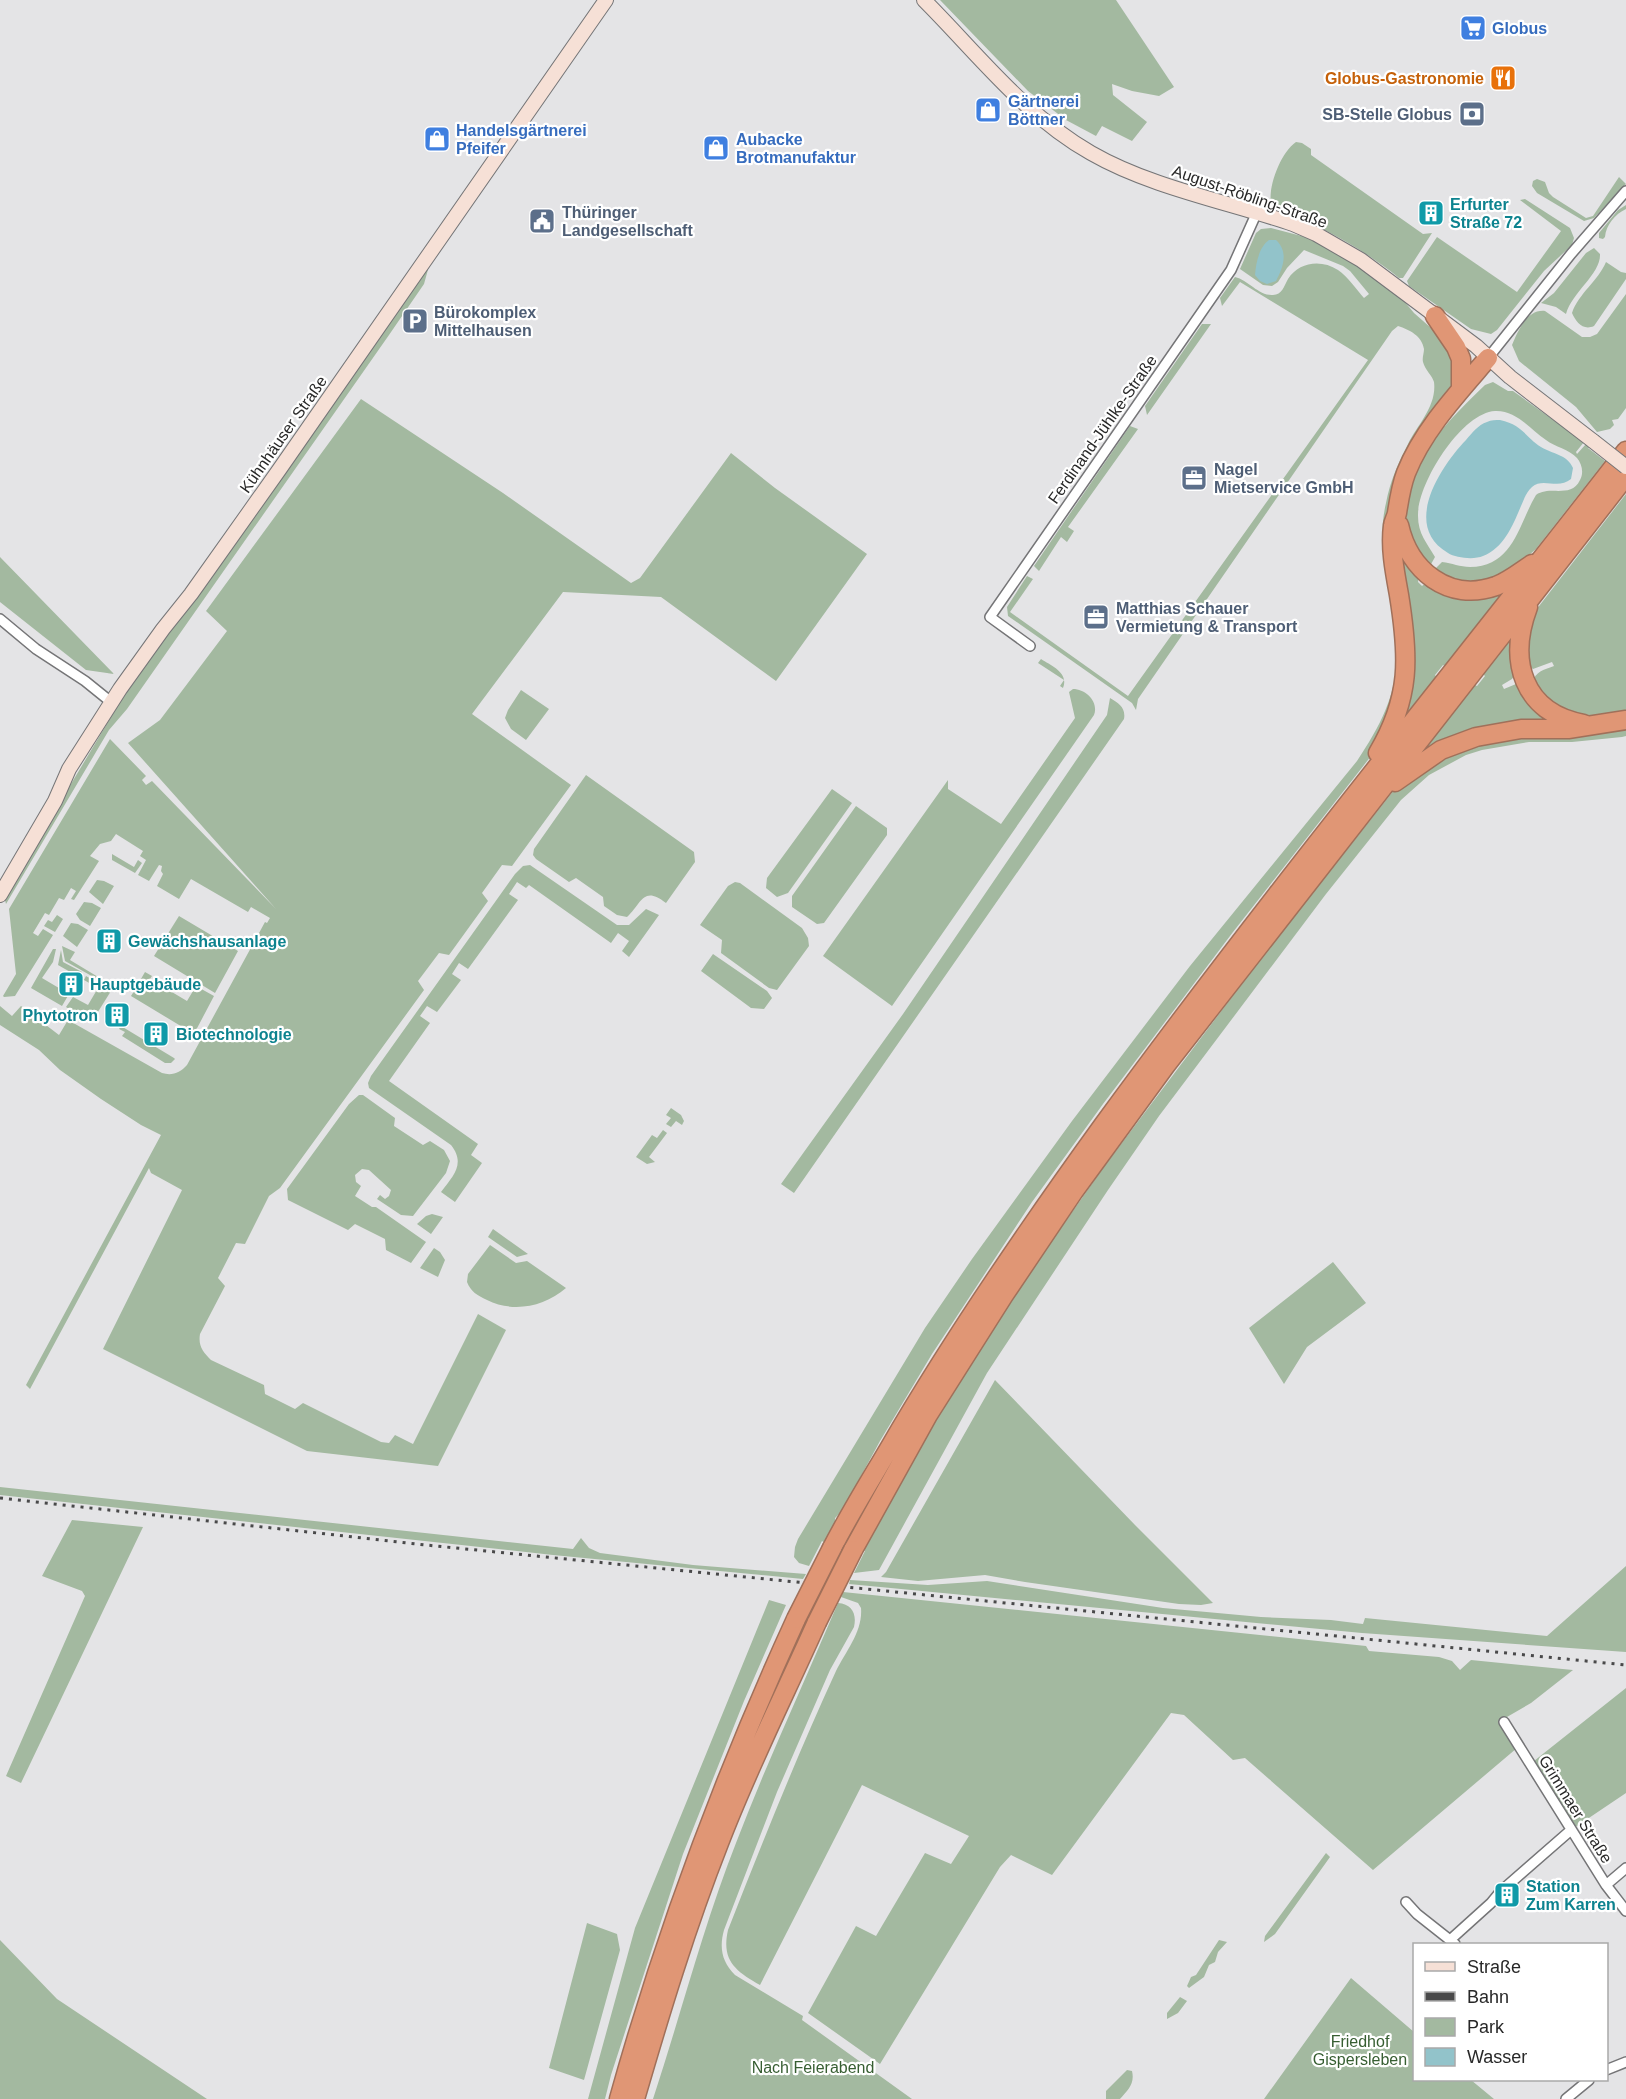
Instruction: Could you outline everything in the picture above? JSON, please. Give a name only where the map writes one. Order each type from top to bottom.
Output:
[{"type":"highway","points":[[1435,316],[1456,347],[1461,359],[1461,389]]},
{"type":"highway","points":[[1373,786],[1377,756],[1398,714],[1406,673],[1405,632],[1393,554],[1393,524],[1399,499],[1407,472],[1417,451],[1461,389],[1488,358]]},
{"type":"highway","points":[[635,2099],[677,1956],[719,1843],[762,1738],[854,1550],[928,1415],[1004,1294],[1074,1191],[1373,786],[1626,451]]},
{"type":"highway","points":[[620,2099],[665,1949],[743,1738],[796,1619],[832,1548],[908,1416],[993,1282],[1157,1052],[1373,786],[1532,596],[1626,476]]},
{"type":"highway","points":[[1397,515],[1402,537],[1412,558],[1428,575],[1448,586],[1470,589],[1489,588],[1507,580],[1544,557]]},
{"type":"highway","points":[[1532,596],[1524,618],[1519,645],[1519,659],[1524,680],[1538,700],[1555,714],[1567,720],[1600,726]]},
{"type":"highway","points":[[1373,786],[1441,750],[1476,736],[1521,729],[1600,726],[1626,720]]},
{"type":"street","name":"Kühnhäuser Straße","points":[[0,895],[54,801],[69,769],[111,702],[285,460],[606,0]]},
{"type":"street","name":"August-Röbling-Straße","points":[[924,0],[1022,102],[1066,138],[1108,162],[1140,176],[1257,212],[1316,234],[1338,245],[1476,346],[1510,377],[1626,467]]},
{"type":"street","points":[[1488,358],[1571,254],[1626,191]]},
{"type":"street","name":"Ferdinand-Jühlke-Straße","points":[[1030,646],[990,617],[1231,270],[1257,212]]},
{"type":"street","points":[[0,619],[36,649],[111,702]]},
{"type":"street","name":"Grimmaer Straße","points":[[1504,1722],[1606,1885],[1626,1911]]},
{"type":"street","points":[[1406,1902],[1433,1928],[1453,1942],[1500,1892],[1571,1830]]},
{"type":"street","points":[[1606,1885],[1626,1869]]},
{"type":"street","points":[[1608,2069],[1626,2061]]},
{"type":"street","points":[[1566,2099],[1587,2081]]},
{"type":"green space","points":[[940,0],[1116,0],[1174,87],[1159,96],[1132,91],[1112,84],[1113,95],[1147,122],[1132,141],[1102,126],[1096,136],[1066,120],[1028,91]]},
{"type":"green space","points":[[1296,142],[1311,149],[1311,155],[1423,234],[1432,233],[1403,278],[1399,278],[1371,257],[1341,239],[1271,203],[1277,170],[1285,153]]},
{"type":"green space","points":[[1619,177],[1626,184],[1594,218],[1584,221],[1537,193],[1532,186],[1533,181],[1537,179],[1545,182],[1553,197],[1586,218],[1593,216]]},
{"type":"green space","points":[[1525,199],[1570,228],[1574,238],[1572,245],[1544,271],[1497,330],[1491,334],[1471,329],[1409,286],[1407,281],[1437,237],[1517,292],[1561,231],[1520,200]]},
{"type":"green space","points":[[1626,205],[1626,209],[1609,224],[1605,237],[1599,238],[1599,233],[1618,210]]},
{"type":"green space","points":[[1271,228],[1309,238],[1345,255],[1399,295],[1414,313],[1453,350],[1455,381],[1396,487],[1401,676],[1375,751],[1233,932],[1032,1202],[932,1354],[880,1441],[842,1511],[835,1518],[835,1524],[825,1543],[822,1541],[809,1566],[799,1563],[794,1557],[798,1539],[925,1328],[972,1259],[1072,1121],[1190,966],[1357,761],[1375,732],[1388,703],[1393,688],[1397,656],[1383,554],[1383,520],[1395,473],[1408,444],[1430,407],[1434,391],[1433,379],[1423,362],[1424,349],[1421,340],[1398,326],[1392,331],[1138,699],[1136,710],[1132,703],[1008,616],[1007,607],[1027,576],[1033,579],[1010,612],[1128,696],[1368,360],[1240,282],[1222,306],[1220,298],[1235,277],[1263,293],[1276,295],[1293,273],[1311,264],[1325,264],[1338,270],[1364,298],[1369,294],[1343,266],[1304,250],[1287,268],[1278,282],[1272,286],[1263,285],[1240,269],[1256,233],[1261,229]]},
{"type":"green space","points":[[1594,248],[1600,254],[1596,269],[1574,298],[1566,314],[1556,307],[1541,303],[1554,293],[1586,253]]},
{"type":"green space","points":[[1606,262],[1626,273],[1626,279],[1594,326],[1583,326],[1572,313],[1579,299]]},
{"type":"green space","points":[[429,266],[424,284],[389,335],[127,709],[109,730],[6,904],[4,896],[120,702]]},
{"type":"green space","points":[[1626,294],[1626,408],[1618,419],[1612,420],[1614,425],[1610,429],[1597,432],[1576,407],[1519,361],[1512,345],[1524,322],[1539,311],[1545,311],[1582,337],[1597,334]]},
{"type":"green space","points":[[1202,324],[1211,324],[1147,415],[1145,406]]},
{"type":"green space","points":[[1493,382],[1508,391],[1513,391],[1584,442],[1576,452],[1577,454],[1586,444],[1605,461],[1536,549],[1504,577],[1473,585],[1436,573],[1436,568],[1442,562],[1470,567],[1485,565],[1496,560],[1513,542],[1536,495],[1542,492],[1571,489],[1576,486],[1582,474],[1580,463],[1574,455],[1540,436],[1516,417],[1495,411],[1482,415],[1468,424],[1455,437],[1443,452],[1425,486],[1420,502],[1418,522],[1435,557],[1430,566],[1414,552],[1409,543],[1406,507],[1409,486],[1417,467],[1441,431],[1455,415],[1485,385]]},
{"type":"green space","points":[[361,399],[503,493],[631,583],[640,578],[731,453],[775,488],[867,554],[776,681],[661,597],[563,592],[472,714],[571,785],[512,866],[502,865],[482,893],[488,901],[449,955],[439,953],[418,981],[424,990],[280,1188],[269,1196],[245,1244],[236,1243],[218,1278],[225,1286],[200,1334],[202,1349],[211,1360],[264,1385],[265,1394],[295,1409],[303,1403],[381,1442],[389,1443],[395,1435],[413,1444],[478,1314],[506,1330],[438,1466],[307,1451],[103,1349],[182,1190],[151,1173],[149,1168],[30,1389],[26,1385],[161,1135],[101,1099],[60,1070],[39,1050],[0,1025],[0,1006],[12,1016],[21,1006],[59,1035],[68,1020],[162,1073],[176,1073],[187,1065],[265,922],[267,923],[270,918],[251,907],[248,912],[191,879],[179,899],[157,886],[163,874],[162,866],[159,865],[149,881],[138,875],[146,860],[140,856],[143,851],[116,834],[111,841],[100,844],[90,856],[99,861],[74,900],[71,899],[76,891],[71,888],[64,900],[59,898],[49,915],[45,913],[33,933],[38,936],[43,929],[53,935],[15,996],[4,997],[16,974],[9,909],[110,739],[146,776],[142,780],[146,785],[152,781],[276,909],[128,743],[160,720],[227,631],[206,611]]},
{"type":"green space","points":[[1130,426],[1138,429],[1068,527],[1074,531],[1067,542],[1061,537],[1039,571],[1034,566]]},
{"type":"green space","points":[[1626,494],[1626,713],[1600,720],[1564,714],[1532,683],[1538,673],[1554,666],[1552,662],[1533,669],[1525,663],[1523,655],[1536,610]]},
{"type":"green space","points":[[1397,544],[1419,575],[1418,582],[1422,586],[1427,582],[1510,585],[1446,667],[1443,665],[1435,675],[1437,678],[1398,729]]},
{"type":"green space","points":[[0,557],[114,674],[86,670],[0,602]]},
{"type":"green space","points":[[1516,633],[1517,672],[1512,679],[1502,685],[1504,689],[1516,684],[1522,685],[1559,720],[1418,757],[1475,685],[1477,686],[1485,676],[1483,674]]},
{"type":"green space","points":[[1041,659],[1058,670],[1064,680],[1038,663]]},
{"type":"green space","points":[[1073,689],[1082,691],[1090,697],[1095,705],[1094,715],[892,1006],[823,956],[948,780],[948,789],[1001,824],[1075,718],[1069,692]]},
{"type":"green space","points":[[521,690],[549,709],[526,740],[511,729],[505,718]]},
{"type":"green space","points":[[1110,698],[1121,706],[1124,719],[794,1193],[781,1184],[903,1014],[1107,715]]},
{"type":"green space","points":[[1626,725],[1626,736],[1622,737],[1572,742],[1529,742],[1466,755],[1429,775],[1401,800],[1326,894],[1159,1116],[1108,1190],[987,1373],[879,1570],[854,1573],[865,1551],[863,1550],[927,1435],[1030,1272],[1103,1168],[1262,957],[1398,785],[1415,771],[1488,737]]},
{"type":"green space","points":[[586,775],[694,852],[695,862],[666,903],[648,896],[627,917],[617,915],[604,906],[603,897],[576,878],[569,882],[533,855],[534,849]]},
{"type":"green space","points":[[832,789],[852,803],[788,893],[777,897],[766,888],[767,878]]},
{"type":"green space","points":[[856,806],[887,828],[887,835],[824,923],[817,924],[792,907],[792,896]]},
{"type":"green space","points":[[112,854],[134,867],[138,860],[142,863],[135,873],[112,860]]},
{"type":"green space","points":[[530,865],[617,925],[629,925],[646,909],[659,915],[629,957],[622,951],[629,941],[618,933],[611,943],[529,885],[526,888],[517,882],[509,894],[518,900],[468,969],[459,963],[452,974],[461,980],[437,1012],[427,1006],[420,1016],[430,1023],[389,1081],[478,1144],[471,1155],[482,1163],[455,1202],[441,1192],[458,1164],[451,1145],[369,1088],[368,1083],[515,874],[523,866]]},
{"type":"green space","points":[[97,880],[114,886],[103,904],[89,892]]},
{"type":"green space","points":[[735,882],[740,883],[802,928],[808,938],[809,946],[777,990],[769,988],[721,953],[722,940],[700,925],[728,886]]},
{"type":"green space","points":[[84,902],[101,908],[90,926],[80,920],[76,914]]},
{"type":"green space","points":[[57,915],[63,919],[55,932],[44,926],[48,920],[52,922]]},
{"type":"green space","points":[[179,916],[238,951],[215,993],[154,956]]},
{"type":"green space","points":[[71,923],[88,930],[77,947],[63,936]]},
{"type":"green space","points":[[62,946],[75,952],[70,960],[113,988],[65,961]]},
{"type":"green space","points":[[53,949],[56,949],[53,962],[42,978],[69,994],[62,1006],[31,988]]},
{"type":"green space","points":[[61,950],[63,962],[82,972],[79,977],[58,965]]},
{"type":"green space","points":[[713,954],[767,991],[772,998],[764,1009],[751,1008],[701,971]]},
{"type":"green space","points":[[145,972],[152,976],[150,979],[187,1001],[196,986],[214,996],[194,1034],[131,996],[136,988],[139,989],[141,986],[138,984]]},
{"type":"green space","points":[[86,976],[111,991],[91,1023],[66,1007],[73,997],[88,1005],[98,988],[84,980]]},
{"type":"green space","points":[[121,1026],[175,1059],[171,1063],[165,1063],[122,1036],[125,1032],[119,1029]]},
{"type":"green space","points":[[359,1095],[363,1095],[395,1118],[394,1126],[423,1145],[430,1141],[444,1150],[450,1161],[446,1173],[413,1216],[401,1215],[377,1199],[380,1195],[385,1199],[391,1190],[369,1170],[362,1169],[355,1175],[356,1182],[361,1186],[355,1196],[372,1207],[376,1207],[426,1242],[411,1263],[386,1250],[385,1239],[355,1224],[348,1230],[288,1200],[287,1189],[349,1104]]},
{"type":"green space","points":[[671,1108],[681,1115],[684,1121],[682,1125],[676,1121],[671,1127],[666,1124],[671,1118],[666,1115]]},
{"type":"green space","points":[[663,1130],[667,1133],[649,1157],[655,1162],[647,1164],[636,1157],[652,1135],[657,1138]]},
{"type":"green space","points":[[432,1214],[443,1217],[431,1234],[417,1224]]},
{"type":"green space","points":[[493,1229],[528,1254],[517,1257],[488,1237]]},
{"type":"green space","points":[[490,1245],[516,1263],[527,1261],[566,1288],[538,1304],[518,1307],[497,1304],[480,1296],[472,1291],[467,1282],[468,1274]]},
{"type":"green space","points":[[434,1248],[445,1260],[438,1277],[420,1268]]},
{"type":"green space","points":[[1333,1262],[1366,1303],[1307,1347],[1284,1384],[1249,1328]]},
{"type":"green space","points":[[995,1380],[1213,1603],[1179,1604],[985,1575],[918,1581],[881,1577],[886,1572]]},
{"type":"green space","points":[[0,1487],[573,1549],[581,1538],[589,1548],[600,1553],[693,1565],[806,1574],[803,1579],[553,1555],[0,1495]]},
{"type":"green space","points":[[72,1520],[143,1527],[21,1783],[6,1776],[85,1596],[82,1591],[42,1576]]},
{"type":"green space","points":[[1626,1566],[1626,1652],[1362,1633],[849,1584],[850,1580],[928,1585],[987,1581],[1163,1608],[1363,1624],[1365,1618],[1547,1636]]},
{"type":"green space","points":[[843,1592],[1366,1646],[1369,1651],[1439,1657],[1452,1661],[1460,1670],[1471,1660],[1573,1670],[1531,1703],[1500,1721],[1517,1748],[1373,1870],[1245,1758],[1233,1760],[1184,1715],[1171,1713],[1052,1875],[1011,1855],[1000,1867],[880,2064],[808,2013],[856,1926],[876,1936],[925,1853],[951,1864],[969,1836],[862,1785],[760,1985],[737,1970],[732,1964],[726,1941],[728,1930],[794,1767],[859,1625],[861,1608],[858,1603],[841,1597]]},
{"type":"green space","points":[[769,1600],[786,1605],[744,1701],[683,1854],[605,2099],[588,2099],[635,1928]]},
{"type":"green space","name":"Nach Feierabend","points":[[838,1603],[847,1605],[852,1610],[855,1618],[854,1627],[830,1670],[777,1792],[724,1930],[722,1949],[724,1960],[735,1975],[803,2016],[802,2020],[912,2099],[653,2099],[724,1875],[760,1783]]},
{"type":"green space","points":[[1626,1688],[1626,1793],[1574,1828],[1534,1761]]},
{"type":"green space","points":[[1326,1853],[1330,1857],[1275,1934],[1264,1942],[1265,1936]]},
{"type":"green space","points":[[587,1923],[617,1934],[620,1950],[584,2080],[549,2068]]},
{"type":"green space","points":[[0,1940],[57,1999],[207,2099],[0,2099]]},
{"type":"green space","points":[[1219,1940],[1227,1942],[1218,1952],[1215,1962],[1209,1965],[1204,1977],[1189,1988],[1187,1986],[1191,1977],[1196,1975]]},
{"type":"green space","name":"Friedhof Gispersleben","points":[[1351,1978],[1413,2031],[1413,2081],[1472,2081],[1494,2099],[1264,2099]]},
{"type":"green space","points":[[1180,1997],[1187,2001],[1178,2013],[1167,2019],[1167,2013]]},
{"type":"green space","points":[[1127,2070],[1132,2071],[1133,2076],[1128,2090],[1120,2099],[1106,2099],[1106,2091]]},
{"type":"water","points":[[1269,240],[1276,240],[1280,245],[1284,260],[1276,281],[1267,284],[1255,275],[1260,251]]},
{"type":"water","points":[[1500,420],[1514,425],[1541,447],[1567,460],[1573,468],[1571,479],[1561,483],[1536,484],[1532,487],[1507,535],[1490,552],[1475,558],[1451,555],[1434,541],[1427,528],[1426,512],[1430,496],[1446,465],[1473,432],[1484,423]]},
{"type":"railway","points":[[0,1498],[426,1545],[1626,1665]]},
{"type":"place","name":"Globus","points":[[1473,28]]},
{"type":"place","name":"Globus-Gastronomie","points":[[1503,78]]},
{"type":"place","name":"Gärtnerei Böttner","points":[[988,110]]},
{"type":"place","name":"SB-Stelle Globus","points":[[1472,114]]},
{"type":"place","name":"Handelsgärtnerei Pfeifer","points":[[437,139]]},
{"type":"place","name":"Aubacke Brotmanufaktur","points":[[716,148]]},
{"type":"place","name":"Erfurter Straße 72","points":[[1431,213]]},
{"type":"place","name":"Thüringer Landgesellschaft","points":[[542,221]]},
{"type":"place","name":"Bürokomplex Mittelhausen","points":[[415,321]]},
{"type":"place","name":"Nagel Mietservice GmbH","points":[[1194,478]]},
{"type":"place","name":"Matthias Schauer Vermietung & Transport","points":[[1096,617]]},
{"type":"place","name":"Gewächshausanlage","points":[[109,941]]},
{"type":"place","name":"Hauptgebäude","points":[[71,984]]},
{"type":"place","name":"Phytotron","points":[[117,1015]]},
{"type":"place","name":"Biotechnologie","points":[[156,1034]]},
{"type":"place","name":"Station Zum Karren","points":[[1507,1895]]}]
